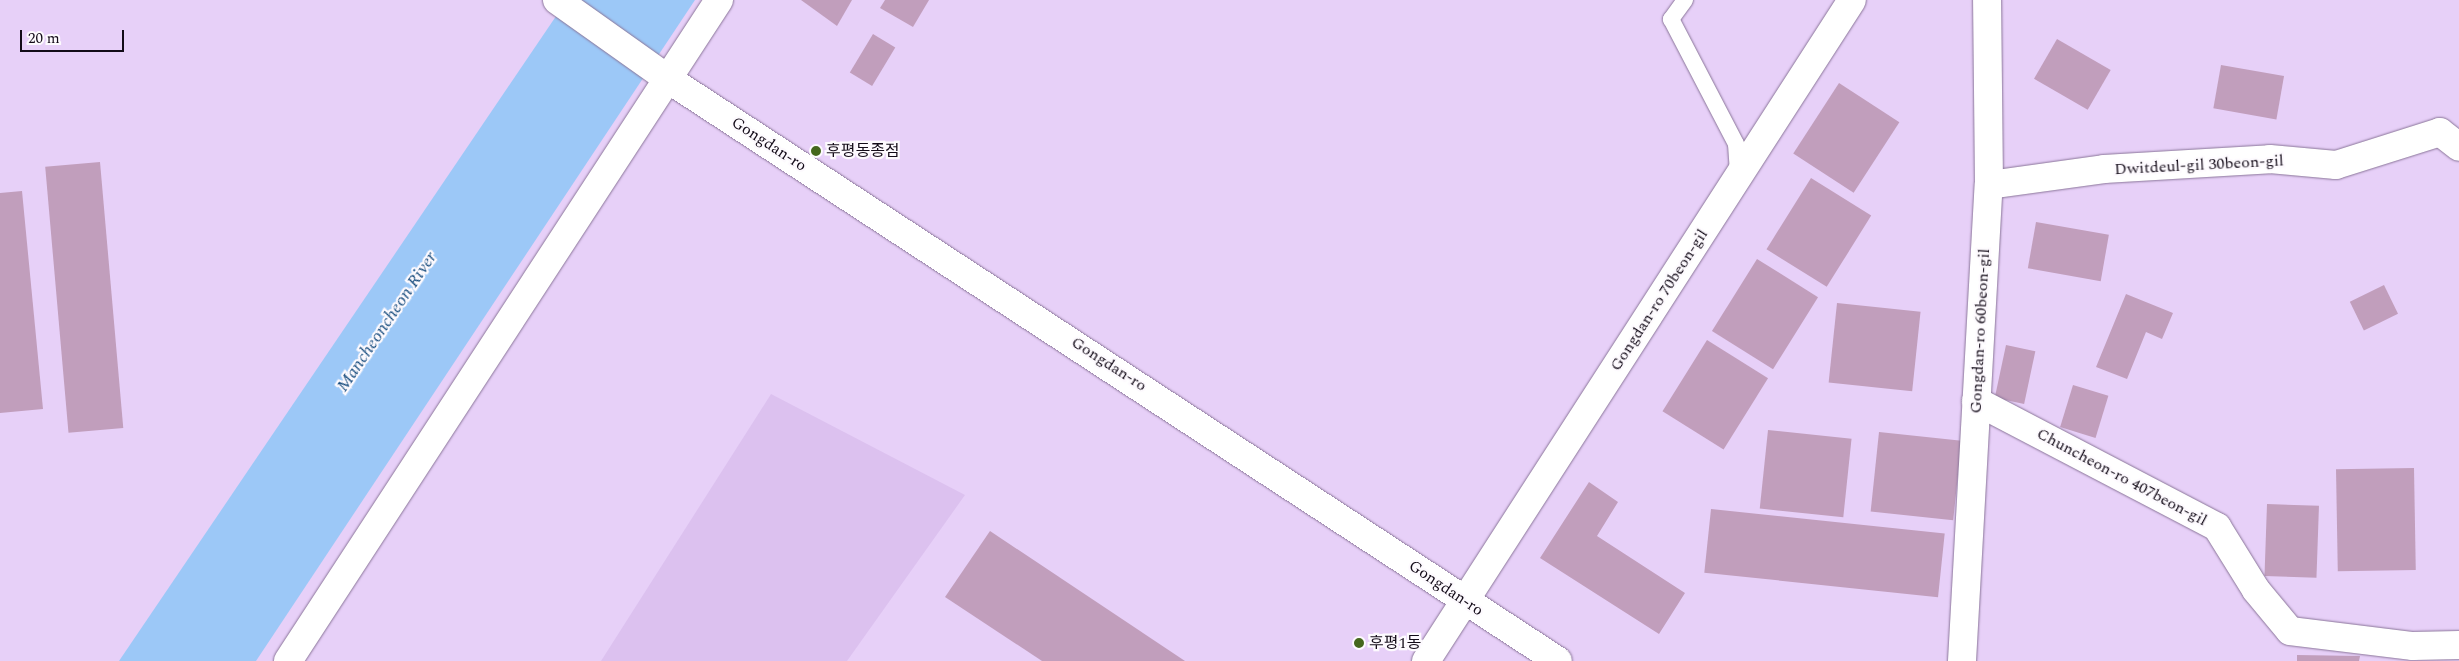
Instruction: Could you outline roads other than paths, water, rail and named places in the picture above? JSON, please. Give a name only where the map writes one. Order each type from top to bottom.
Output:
[{"type":"street","name":"Gongdan-ro","points":[[557,0],[662,75],[1558,661]]},
{"type":"street","points":[[288,661],[662,75],[719,0]]},
{"type":"street","name":"Gongdan-ro 70beon-gil","points":[[1426,661],[1852,0]]},
{"type":"street","name":"Gongdan-ro 60beon-gil","points":[[1962,661],[1989,185],[1987,0]]},
{"type":"street","name":"Dwitdeul-gil 30beon-gil","points":[[1989,185],[2104,169],[2270,158],[2336,165],[2440,132],[2459,147]]},
{"type":"street","name":"Chuncheon-ro 407beon-gil","points":[[1976,401],[2217,526],[2256,590],[2290,631],[2413,646],[2459,645]]},
{"type":"lane","points":[[1685,0],[1671,19],[1736,144],[1738,177]]},
{"type":"water","name":"Mancheoncheon River","points":[[567,0],[695,0],[256,661],[119,661]]},
{"type":"place","name":"후평동종점","points":[[816,151]]},
{"type":"place","name":"후평1동","points":[[1359,643]]}]
